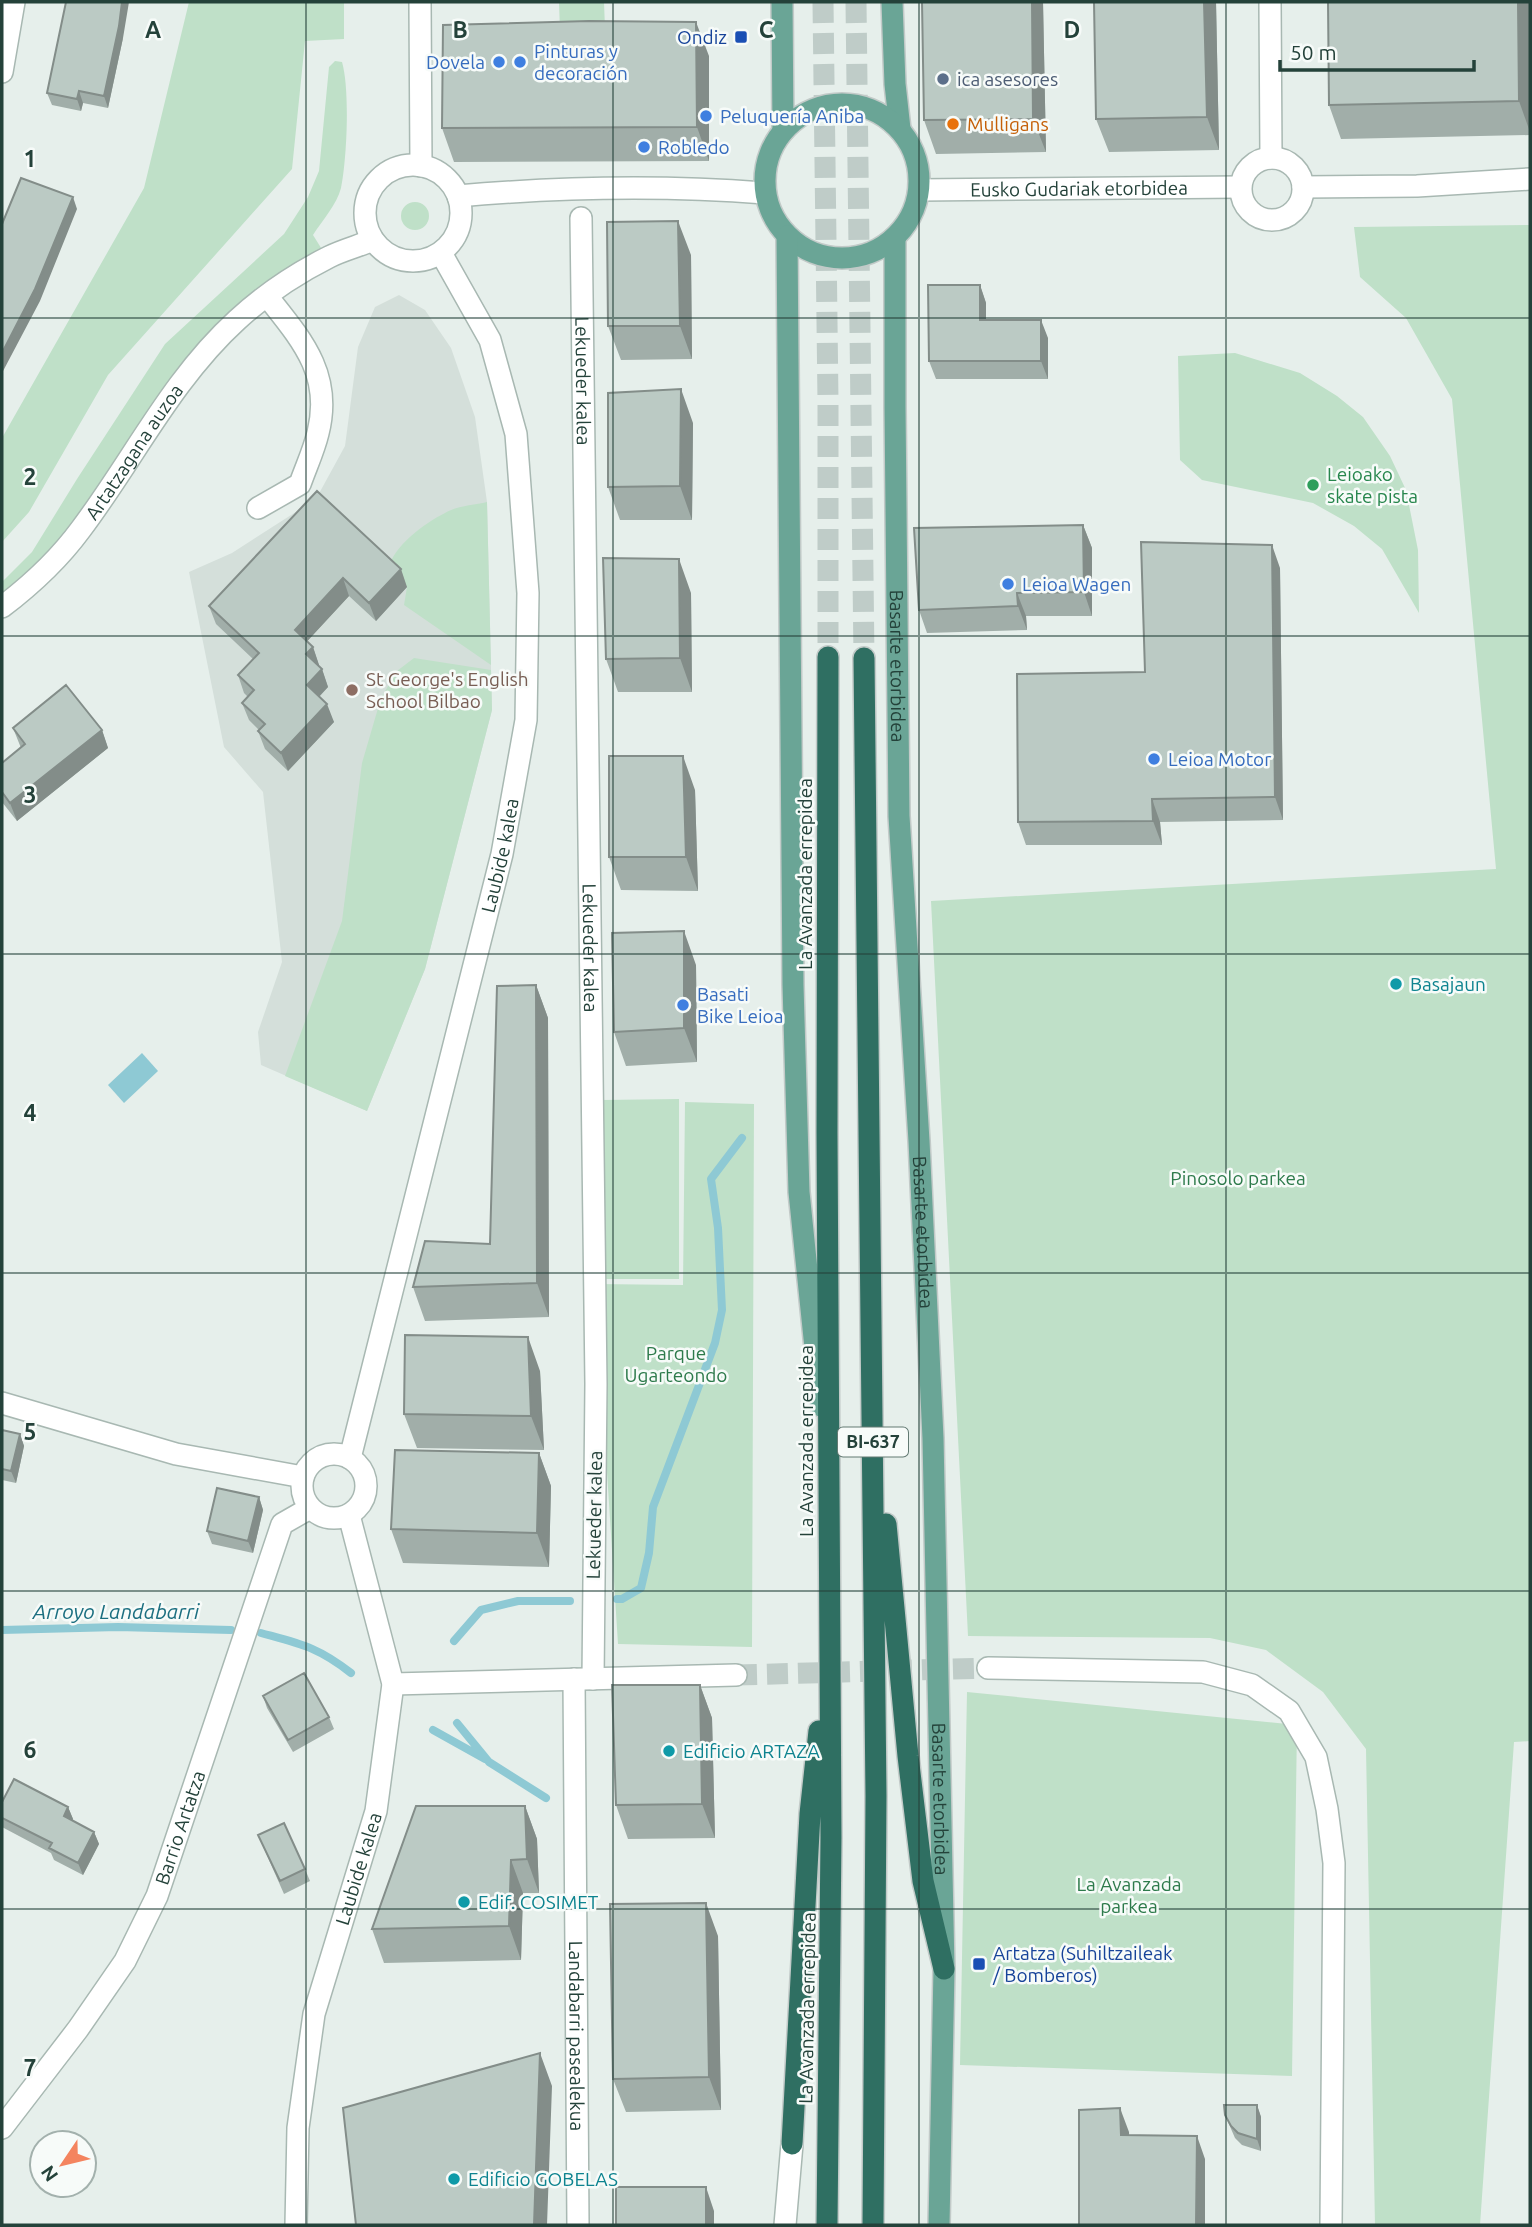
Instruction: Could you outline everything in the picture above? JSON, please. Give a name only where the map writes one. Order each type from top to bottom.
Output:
[{"type":"highway","name":"La Avanzada errepidea","points":[[827,2225],[831,1837],[828,657]]},
{"type":"highway","name":"BI-637","points":[[864,658],[876,1796],[873,2225]]},
{"type":"highway","points":[[872,1390],[923,1881],[944,1969]]},
{"type":"highway","points":[[792,2144],[810,1814],[830,1628]]},
{"type":"main road","points":[[782,2],[783,131]]},
{"type":"main road","points":[[892,2],[895,84],[900,129]]},
{"type":"main road","points":[[851,104],[878,112],[900,129],[916,157],[920,190],[912,217],[895,239],[871,254],[843,259],[815,254],[787,236],[774,219],[765,193],[766,163],[773,145],[783,131],[798,117],[823,105],[851,104]]},
{"type":"main road","points":[[787,236],[793,972],[799,1178],[830,1494]]},
{"type":"main road","name":"Basarte etorbidea","points":[[895,239],[900,816],[933,1438],[944,1969],[939,2225]]},
{"type":"street","points":[[2,72],[14,2]]},
{"type":"street","points":[[420,2],[421,166]]},
{"type":"street","points":[[1270,2],[1271,158]]},
{"type":"street","points":[[1271,158],[1296,170],[1303,187],[1298,207],[1282,219],[1272,221],[1253,215],[1241,198],[1240,187],[1247,170],[1262,160],[1271,158]]},
{"type":"street","points":[[405,166],[421,166],[437,171],[450,182],[458,196],[460,228],[452,242],[441,253],[427,260],[413,262],[384,252],[373,240],[366,218],[369,194],[378,181],[390,171],[405,166]]},
{"type":"street","points":[[1303,187],[1417,186],[1530,179]]},
{"type":"street","name":"Eusko Gudariak etorbidea","points":[[920,190],[1240,187]]},
{"type":"street","points":[[458,196],[603,188],[765,193]]},
{"type":"street","name":"Lekueder kalea","points":[[581,218],[596,1359],[583,1679]]},
{"type":"street","name":"Artatzagana auzoa","points":[[2,607],[40,576],[80,530],[181,384],[236,320],[267,296],[330,256],[373,240]]},
{"type":"street","name":"Laubide kalea","points":[[350,1458],[502,854],[526,720],[528,593],[516,433],[490,340],[441,253]]},
{"type":"street","points":[[258,508],[300,484],[319,431],[322,386],[305,344],[267,296]]},
{"type":"street","points":[[2,1403],[176,1454],[303,1477]]},
{"type":"street","points":[[341,1454],[350,1458],[358,1464],[367,1482],[363,1501],[349,1515],[339,1519],[328,1518],[310,1508],[304,1499],[303,1477],[307,1468],[322,1456],[341,1454]]},
{"type":"street","name":"Barrio Artatza","points":[[2,2127],[78,2029],[125,1961],[157,1896],[282,1524],[310,1508]]},
{"type":"street","name":"Laubide kalea","points":[[296,2225],[298,2128],[314,2014],[376,1811],[393,1684],[349,1515]]},
{"type":"street","points":[[988,1668],[1203,1672],[1252,1685],[1289,1711],[1316,1757],[1327,1809],[1334,1863],[1331,2225]]},
{"type":"street","points":[[393,1684],[736,1675]]},
{"type":"street","name":"Landabarri pasealekua","points":[[578,2225],[583,1679]]},
{"type":"street","points":[[785,2225],[792,2144]]},
{"type":"shaded area","name":"St George's English School Bilbao","points":[[399,295],[425,310],[451,348],[475,417],[487,502],[492,710],[425,969],[367,1111],[261,1065],[258,1032],[282,962],[263,792],[224,747],[189,572],[232,553],[316,499],[345,446],[358,347],[375,307]]},
{"type":"green space","points":[[189,2],[344,2],[344,39],[305,41],[292,169],[108,375],[29,512],[2,542],[2,438],[144,188]]},
{"type":"green space","points":[[559,2],[604,2],[605,29],[560,30]]},
{"type":"green space","points":[[335,61],[342,62],[344,74],[346,143],[339,194],[313,235],[323,251],[237,310],[75,525],[13,590],[2,598],[2,582],[32,552],[165,344],[284,234],[308,197],[319,171],[329,67]]},
{"type":"green space","points":[[415,202],[425,206],[429,216],[425,226],[415,230],[405,226],[401,216],[405,206]]},
{"type":"green space","name":"Pinosolo parkea","points":[[1530,225],[1530,1741],[1514,1742],[1480,2225],[1375,2225],[1366,1749],[1323,1692],[1266,1650],[1210,1638],[968,1636],[931,901],[1496,869],[1452,399],[1406,318],[1360,277],[1354,227]]},
{"type":"green space","name":"Leioako skate pista","points":[[1235,353],[1300,373],[1337,396],[1363,417],[1390,456],[1406,490],[1418,550],[1419,613],[1382,549],[1354,526],[1313,503],[1202,480],[1180,460],[1178,356]]},
{"type":"green space","points":[[487,502],[491,665],[404,605],[407,587],[388,569],[396,552],[428,523],[454,509]]},
{"type":"green space","points":[[414,658],[491,670],[492,710],[425,969],[367,1111],[285,1076],[342,921],[362,763],[381,698],[397,671]]},
{"type":"green space","points":[[679,1099],[679,1279],[605,1279],[602,1100]]},
{"type":"green space","name":"Parque Ugarteondo","points":[[685,1102],[754,1104],[752,1647],[618,1644],[595,1284],[683,1285]]},
{"type":"green space","name":"La Avanzada parkea","points":[[967,1692],[1297,1725],[1292,2076],[960,2065]]},
{"type":"water","points":[[142,1053],[158,1071],[124,1103],[108,1085]]},
{"type":"building","points":[[66,2],[122,2],[104,96],[79,91],[77,99],[47,93]]},
{"type":"building","points":[[922,2],[1032,2],[1033,119],[924,120]]},
{"type":"building","points":[[1094,2],[1204,2],[1207,117],[1096,119]]},
{"type":"building","points":[[1328,2],[1518,2],[1519,101],[1329,105]]},
{"type":"building","points":[[589,21],[696,22],[697,127],[442,128],[443,25]]},
{"type":"building","points":[[21,178],[73,197],[35,289],[2,353],[2,224]]},
{"type":"building","points":[[678,221],[680,326],[608,326],[607,222]]},
{"type":"building","points":[[928,285],[980,285],[980,320],[1041,320],[1041,361],[929,361]]},
{"type":"building","points":[[681,389],[680,486],[608,487],[608,393]]},
{"type":"building","points":[[317,491],[401,569],[369,603],[343,578],[295,630],[313,647],[306,654],[322,669],[307,685],[327,704],[281,753],[258,731],[265,724],[242,703],[254,690],[238,675],[259,653],[209,606]]},
{"type":"building","name":"Leioa Wagen","points":[[1083,525],[1084,592],[1017,593],[1018,606],[919,610],[914,528]]},
{"type":"building","name":"Leioa Motor","points":[[1141,542],[1272,545],[1275,797],[1152,799],[1153,821],[1018,822],[1017,674],[1145,672]]},
{"type":"building","points":[[603,558],[679,559],[680,658],[606,659]]},
{"type":"building","points":[[66,685],[102,730],[10,803],[2,792],[2,763],[25,744],[13,728]]},
{"type":"building","points":[[609,756],[683,756],[686,857],[609,857]]},
{"type":"building","points":[[684,931],[684,1028],[614,1032],[612,933]]},
{"type":"building","points":[[536,985],[537,1283],[413,1287],[425,1241],[490,1244],[497,986]]},
{"type":"building","points":[[405,1335],[528,1337],[531,1416],[404,1414]]},
{"type":"building","points":[[2,1430],[20,1434],[11,1471],[2,1469]]},
{"type":"building","points":[[395,1450],[539,1453],[537,1533],[391,1529]]},
{"type":"building","points":[[217,1488],[259,1497],[248,1541],[207,1531]]},
{"type":"building","points":[[304,1673],[329,1717],[288,1740],[263,1696]]},
{"type":"building","name":"Edificio ARTAZA","points":[[612,1685],[700,1685],[702,1804],[616,1805]]},
{"type":"building","points":[[14,1779],[68,1807],[64,1816],[94,1832],[78,1863],[49,1848],[52,1843],[2,1818],[2,1802]]},
{"type":"building","points":[[416,1806],[525,1806],[527,1859],[511,1860],[509,1926],[372,1929]]},
{"type":"building","points":[[284,1823],[305,1869],[280,1881],[258,1835]]},
{"type":"building","points":[[706,1903],[709,2077],[613,2079],[610,1904]]},
{"type":"building","name":"Edificio GOBELAS","points":[[540,2053],[534,2225],[356,2225],[343,2108]]},
{"type":"building","points":[[1224,2105],[1257,2105],[1257,2139],[1238,2133],[1231,2126],[1225,2115]]},
{"type":"building","points":[[1120,2108],[1121,2135],[1197,2136],[1196,2225],[1079,2225],[1079,2110]]},
{"type":"building","points":[[616,2187],[706,2187],[706,2225],[616,2225]]},
{"type":"waterway","points":[[617,1599],[641,1588],[649,1553],[653,1507],[715,1343],[722,1310],[718,1228],[711,1179],[742,1138]]},
{"type":"waterway","points":[[454,1641],[481,1610],[518,1601],[570,1601]]},
{"type":"waterway","name":"Arroyo Landabarri","points":[[2,1630],[118,1627],[231,1630]]},
{"type":"waterway","name":"Arroyo Landabarri","points":[[261,1633],[309,1647],[351,1673]]},
{"type":"waterway","points":[[457,1723],[489,1762],[546,1798]]},
{"type":"waterway","name":"Arroyo Landabarri","points":[[433,1730],[485,1759]]},
{"type":"tunnel","points":[[823,2],[828,657]]},
{"type":"tunnel","points":[[856,2],[864,658]]},
{"type":"tunnel","points":[[736,1675],[988,1668]]},
{"type":"place","name":"Ondiz","points":[[741,37]]},
{"type":"place","name":"Dovela","points":[[499,62]]},
{"type":"place","name":"Pinturas y decoración","points":[[520,62]]},
{"type":"place","name":"ica asesores","points":[[943,79]]},
{"type":"place","name":"Peluquería Aniba","points":[[706,116]]},
{"type":"place","name":"Mulligans","points":[[953,124]]},
{"type":"place","name":"Robledo","points":[[644,147]]},
{"type":"place","name":"Leioako skate pista","points":[[1313,485]]},
{"type":"place","name":"Leioa Wagen","points":[[1008,584]]},
{"type":"place","name":"St George's English School Bilbao","points":[[352,690]]},
{"type":"place","name":"Leioa Motor","points":[[1154,759]]},
{"type":"place","name":"Basajaun","points":[[1396,984]]},
{"type":"place","name":"Basati Bike Leioa","points":[[683,1005]]},
{"type":"place","name":"Edificio ARTAZA","points":[[669,1751]]},
{"type":"place","name":"Edif. COSIMET","points":[[464,1902]]},
{"type":"place","name":"Artatza (Suhiltzaileak / Bomberos)","points":[[979,1964]]},
{"type":"place","name":"Edificio GOBELAS","points":[[454,2179]]}]
